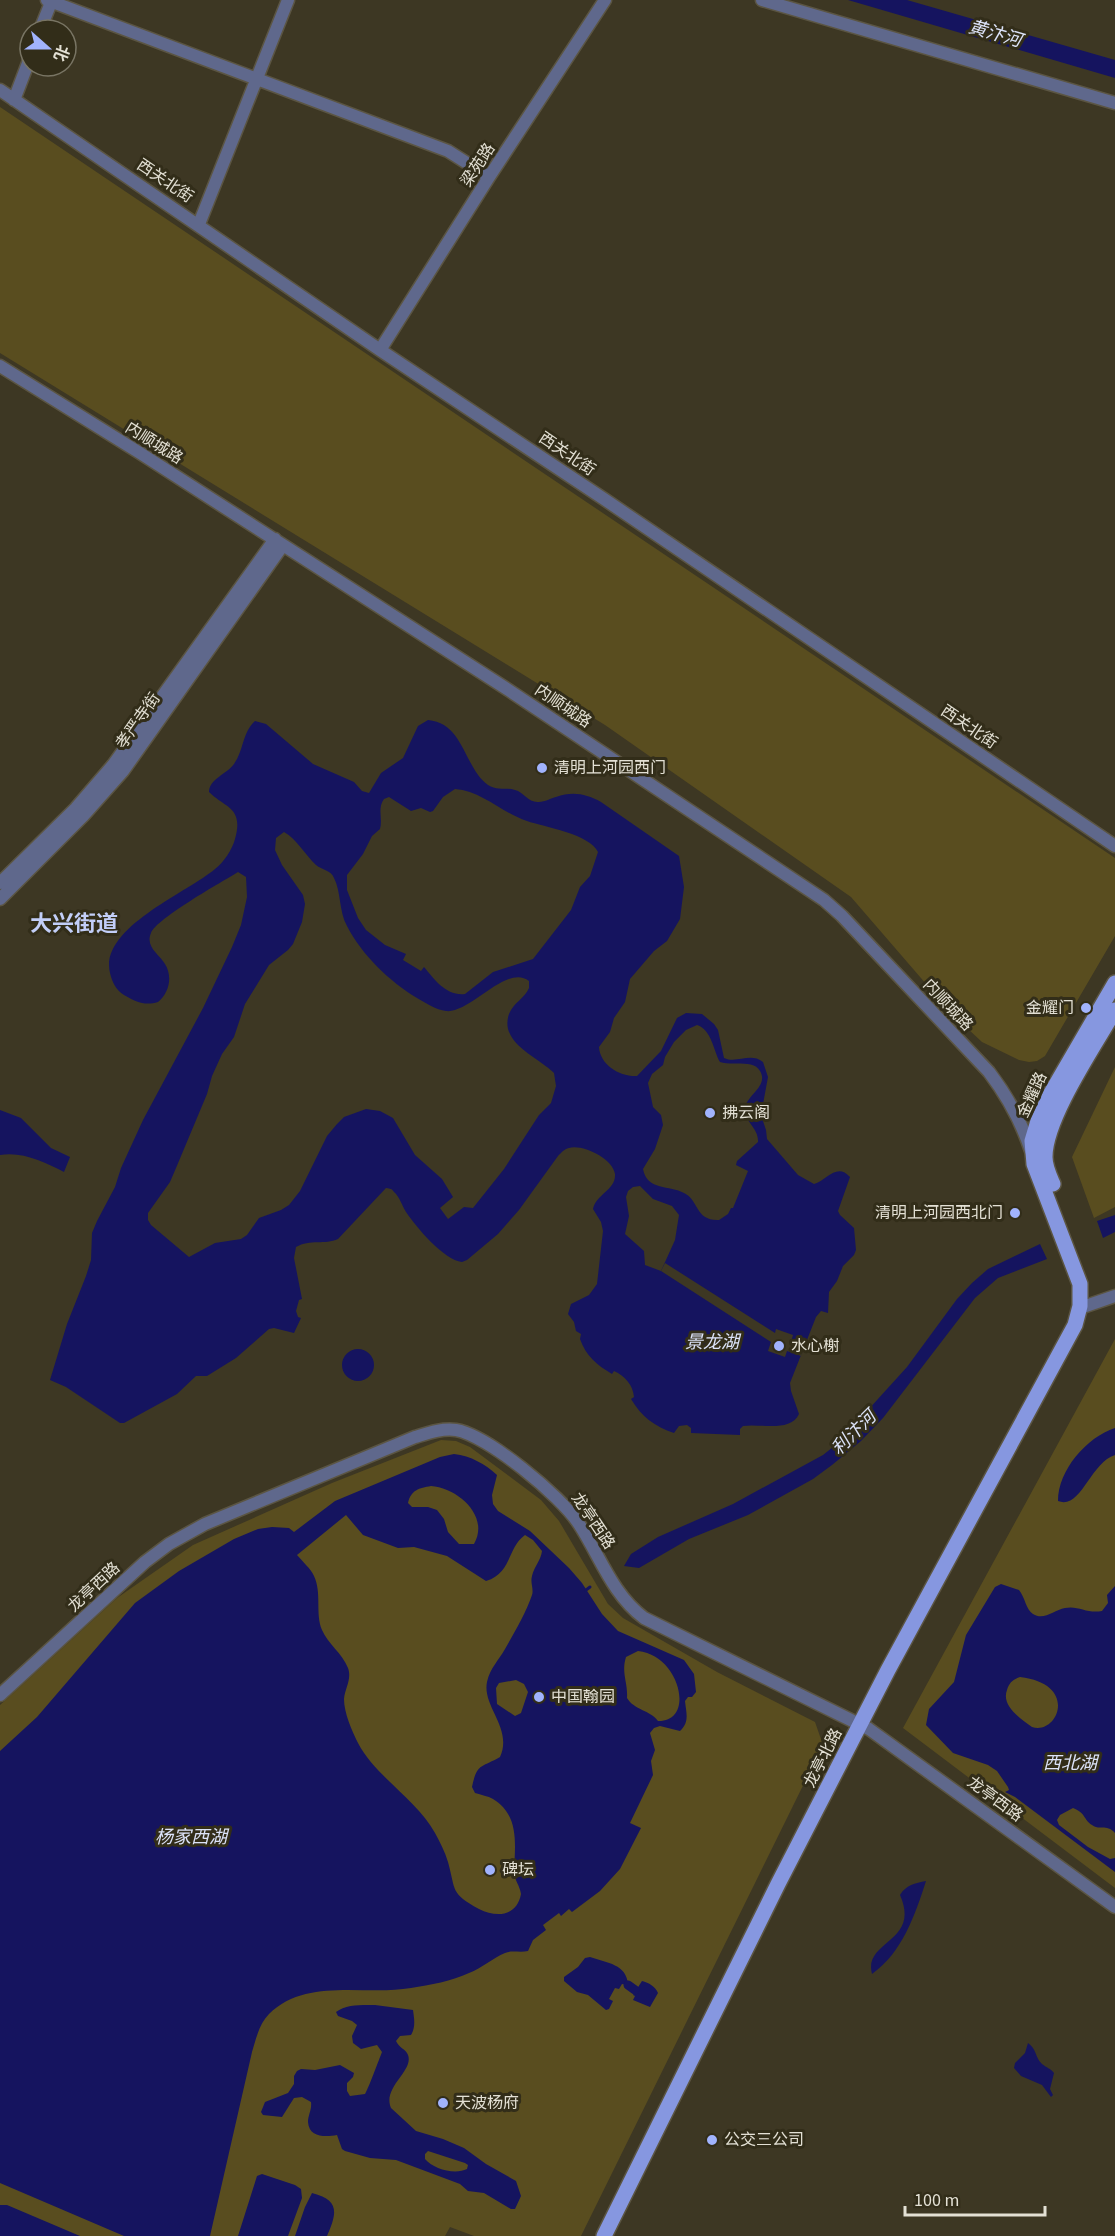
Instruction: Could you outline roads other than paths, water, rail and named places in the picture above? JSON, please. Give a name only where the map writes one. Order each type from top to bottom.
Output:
[{"type":"main road","name":"金耀路","points":[[1084,1304],[1080,1284],[1032,1155],[1032,1141],[1048,1098],[1115,983]]},
{"type":"main road","name":"金耀路","points":[[1084,1304],[1090,1282],[1046,1167],[1046,1151],[1058,1111],[1115,1010]]},
{"type":"main road","name":"龙亭北路","points":[[604,2236],[778,1884],[1079,1339],[1088,1318],[1084,1304]]},
{"type":"main road","name":"龙亭北路","points":[[615,2236],[865,1727]]},
{"type":"street","points":[[44,18],[50,0],[448,151],[489,177]]},
{"type":"street","points":[[199,224],[288,0]]},
{"type":"street","name":"梁苑路","points":[[380,350],[489,177],[605,0]]},
{"type":"street","points":[[762,0],[1115,103]]},
{"type":"street","points":[[14,100],[22,78]]},
{"type":"street","name":"西关北街","points":[[0,90],[380,350],[1115,846]]},
{"type":"street","name":"内顺城路","points":[[0,366],[520,697],[832,907],[989,1072],[1007,1096],[1020,1119],[1032,1155]]},
{"type":"street","name":"孝严寺街","points":[[0,883],[76,808],[113,765],[279,542]]},
{"type":"street","name":"孝严寺街","points":[[0,899],[83,816],[123,771],[279,542]]},
{"type":"street","points":[[1084,1304],[1115,1296]]},
{"type":"street","name":"龙亭西路","points":[[0,1695],[145,1562],[169,1544],[206,1524],[415,1437],[449,1430],[465,1432],[486,1442],[556,1495],[578,1521],[621,1597],[644,1618],[865,1727],[1115,1907]]},
{"type":"water","name":"黄汴河","points":[[848,0],[907,0],[1115,60],[1115,78]]},
{"type":"water","name":"景龙湖","points":[[428,720],[440,723],[449,729],[480,777],[491,787],[515,790],[535,802],[568,794],[590,797],[601,802],[679,856],[684,887],[680,919],[667,941],[654,951],[630,979],[625,1002],[614,1018],[610,1032],[599,1047],[600,1053],[612,1069],[637,1076],[661,1051],[677,1018],[686,1013],[702,1014],[718,1030],[724,1058],[734,1060],[753,1058],[763,1062],[768,1077],[761,1115],[767,1139],[798,1175],[814,1184],[832,1173],[841,1171],[850,1177],[838,1211],[854,1228],[856,1250],[843,1266],[837,1281],[829,1292],[828,1313],[821,1311],[816,1317],[790,1383],[799,1414],[795,1420],[774,1426],[743,1426],[740,1429],[740,1435],[691,1433],[691,1428],[687,1425],[679,1426],[674,1433],[661,1428],[644,1416],[631,1399],[634,1397],[628,1381],[614,1371],[612,1374],[607,1371],[589,1355],[582,1345],[581,1334],[576,1331],[574,1322],[568,1314],[571,1304],[589,1295],[597,1284],[603,1231],[601,1222],[593,1209],[598,1199],[612,1184],[615,1174],[613,1168],[603,1158],[575,1147],[564,1150],[560,1154],[519,1210],[498,1234],[462,1262],[447,1255],[431,1242],[405,1210],[396,1194],[386,1188],[338,1239],[307,1243],[296,1247],[294,1258],[302,1299],[299,1300],[296,1311],[298,1317],[301,1318],[294,1333],[269,1329],[236,1358],[207,1376],[196,1376],[177,1394],[124,1423],[120,1423],[66,1387],[50,1380],[67,1324],[91,1260],[92,1233],[115,1187],[143,1120],[203,1008],[232,947],[241,925],[247,897],[246,877],[238,872],[177,910],[156,926],[151,933],[151,946],[165,964],[169,974],[169,984],[158,1002],[149,1004],[137,1001],[121,993],[115,986],[110,973],[110,957],[118,941],[148,913],[202,879],[227,856],[235,839],[237,820],[231,810],[209,792],[210,787],[234,764],[248,731],[255,721],[266,724],[313,764],[354,782],[362,791],[369,793],[381,773],[403,758],[418,726]],"holes":[[[455,789],[474,794],[527,821],[586,840],[598,852],[590,876],[580,887],[571,910],[533,959],[493,972],[465,994],[447,990],[424,967],[421,971],[403,960],[406,954],[385,945],[366,930],[358,918],[347,890],[347,875],[363,854],[372,836],[380,829],[381,806],[384,799],[389,797],[411,811],[421,808],[430,812],[443,797]],[[284,832],[316,865],[333,875],[344,920],[360,947],[387,975],[427,1004],[446,1011],[456,1010],[499,983],[520,977],[529,981],[527,992],[513,1007],[507,1024],[515,1041],[554,1073],[556,1086],[551,1103],[539,1115],[504,1169],[473,1208],[464,1207],[448,1219],[440,1208],[453,1197],[442,1179],[415,1155],[393,1118],[380,1111],[366,1109],[344,1117],[327,1136],[300,1191],[289,1205],[259,1218],[247,1235],[241,1239],[215,1243],[189,1257],[151,1225],[148,1213],[170,1182],[207,1094],[212,1076],[222,1054],[234,1037],[245,1004],[269,965],[293,944],[302,922],[305,904],[303,895],[282,865],[275,850],[276,838]],[[697,1025],[702,1028],[709,1036],[720,1062],[753,1065],[757,1067],[762,1076],[760,1086],[745,1108],[758,1142],[737,1161],[736,1165],[748,1171],[733,1208],[719,1220],[701,1214],[689,1196],[684,1193],[649,1181],[643,1169],[655,1149],[663,1125],[661,1115],[653,1107],[648,1083],[652,1074],[663,1065],[674,1042],[686,1030]],[[640,1186],[653,1199],[672,1206],[679,1215],[675,1240],[661,1271],[645,1265],[644,1251],[625,1234],[629,1216],[626,1197],[628,1191]]]},
{"type":"water","points":[[0,1110],[21,1118],[51,1148],[70,1157],[64,1172],[25,1156],[0,1155]]},
{"type":"water","points":[[1115,1215],[1115,1232],[1103,1238],[1097,1221]]},
{"type":"water","name":"利汴河","points":[[1040,1244],[1047,1259],[998,1278],[975,1298],[883,1418],[861,1441],[832,1465],[813,1479],[748,1515],[689,1539],[639,1568],[624,1566],[631,1554],[658,1537],[733,1504],[823,1455],[838,1443],[907,1367],[957,1299],[972,1283],[988,1269]]},
{"type":"water","points":[[358,1349],[369,1354],[374,1365],[369,1376],[358,1381],[347,1376],[342,1365],[347,1354]]},
{"type":"water","points":[[1115,1428],[1115,1455],[1099,1467],[1073,1499],[1066,1502],[1058,1501],[1063,1478],[1076,1456],[1094,1439]]},
{"type":"water","name":"杨家西湖","points":[[454,1454],[466,1457],[477,1461],[497,1475],[492,1495],[493,1504],[498,1511],[530,1531],[569,1568],[582,1583],[602,1614],[618,1631],[684,1660],[694,1674],[696,1692],[685,1701],[687,1717],[683,1728],[680,1731],[660,1726],[654,1728],[650,1733],[655,1750],[651,1761],[653,1775],[630,1823],[641,1828],[620,1869],[600,1891],[572,1912],[569,1909],[561,1916],[559,1913],[543,1925],[546,1930],[533,1940],[528,1951],[505,1953],[462,1976],[426,1986],[393,1990],[337,1990],[300,1995],[269,2014],[260,2027],[252,2052],[210,2236],[124,2236],[0,2183],[0,1751],[37,1717],[135,1603],[179,1571],[234,1539],[258,1529],[289,1528],[294,1532],[335,1501],[440,1457]],"holes":[[[431,1486],[441,1488],[461,1498],[469,1505],[478,1523],[478,1534],[474,1544],[459,1544],[448,1532],[444,1519],[437,1510],[428,1507],[412,1507],[408,1503],[409,1499],[413,1492]],[[346,1515],[363,1535],[398,1548],[414,1547],[447,1556],[486,1581],[501,1572],[519,1540],[525,1535],[533,1540],[542,1551],[532,1576],[532,1593],[529,1602],[516,1630],[488,1677],[489,1700],[503,1737],[500,1757],[478,1770],[472,1787],[475,1793],[491,1798],[502,1806],[512,1822],[515,1842],[514,1875],[521,1894],[519,1901],[511,1911],[499,1914],[486,1912],[459,1895],[444,1851],[427,1821],[365,1755],[349,1722],[344,1704],[349,1676],[348,1668],[322,1630],[314,1576],[297,1555]],[[638,1651],[652,1655],[673,1675],[678,1688],[679,1700],[677,1711],[670,1718],[658,1721],[627,1698],[624,1668],[626,1657]],[[516,1680],[524,1684],[528,1692],[521,1713],[515,1716],[497,1704],[496,1688],[499,1683]]]},
{"type":"water","name":"西北湖","points":[[1001,1584],[1019,1590],[1031,1612],[1041,1616],[1070,1607],[1102,1611],[1108,1603],[1107,1595],[1115,1586],[1115,1833],[1109,1828],[1095,1827],[1073,1808],[1060,1815],[1057,1820],[1059,1825],[1088,1847],[1110,1859],[1115,1858],[1115,1872],[1015,1797],[1005,1792],[1009,1790],[1008,1787],[997,1771],[988,1765],[953,1753],[926,1725],[929,1709],[954,1682],[966,1635],[995,1587]],"holes":[[[1020,1677],[1039,1682],[1051,1689],[1057,1698],[1058,1708],[1055,1717],[1041,1728],[1032,1727],[1017,1716],[1009,1706],[1006,1696],[1010,1683]]]},
{"type":"water","points":[[926,1881],[906,1932],[892,1955],[872,1974],[871,1963],[876,1954],[898,1932],[903,1923],[904,1911],[900,1895],[911,1885]]},
{"type":"water","points":[[590,1957],[615,1965],[627,1978],[628,1985],[622,1984],[619,1989],[615,1988],[609,1999],[613,2001],[606,2010],[588,1995],[577,1992],[564,1981],[564,1977],[578,1967],[585,1958]]},
{"type":"water","points":[[642,1981],[652,1985],[658,1993],[650,2007],[633,2000],[635,1996],[633,1995]]},
{"type":"water","points":[[375,2005],[413,2010],[413,2032],[411,2035],[400,2036],[396,2041],[407,2053],[409,2061],[391,2093],[389,2100],[391,2108],[416,2131],[464,2148],[516,2181],[521,2196],[515,2209],[511,2209],[484,2193],[468,2191],[460,2184],[396,2160],[370,2158],[345,2151],[337,2135],[323,2136],[311,2131],[308,2122],[311,2102],[302,2097],[294,2098],[282,2117],[263,2115],[261,2112],[265,2102],[288,2093],[294,2084],[294,2076],[301,2069],[315,2070],[340,2065],[354,2073],[347,2083],[350,2096],[365,2094],[382,2052],[377,2045],[361,2049],[353,2043],[352,2036],[357,2025],[338,2016],[336,2012],[350,2006]],"holes":[[[428,2151],[468,2165],[467,2169],[462,2171],[444,2170],[429,2163],[425,2159],[425,2154]]]},
{"type":"water","points":[[1028,2043],[1040,2062],[1054,2073],[1050,2089],[1053,2095],[1051,2097],[1042,2085],[1021,2076],[1014,2068],[1015,2063],[1025,2053]]},
{"type":"water","points":[[262,2174],[301,2189],[302,2198],[288,2236],[238,2236],[257,2176]]},
{"type":"water","points":[[312,2193],[328,2199],[332,2204],[333,2221],[327,2236],[295,2236],[305,2207]]},
{"type":"water","points":[[0,2205],[7,2205],[80,2236],[0,2236]]},
{"type":"waterway","points":[[586,1590],[590,1587]]},
{"type":"waterway","points":[[628,1985],[635,1990]]},
{"type":"place","name":"清明上河园西门","points":[[542,768]]},
{"type":"place","name":"金耀门","points":[[1086,1008]]},
{"type":"place","name":"拂云阁","points":[[710,1113]]},
{"type":"place","name":"清明上河园西北门","points":[[1015,1213]]},
{"type":"place","name":"水心榭","points":[[779,1346]]},
{"type":"place","name":"中国翰园","points":[[539,1697]]},
{"type":"place","name":"碑坛","points":[[490,1870]]},
{"type":"place","name":"天波杨府","points":[[443,2103]]},
{"type":"place","name":"公交三公司","points":[[712,2140]]},
{"type":"district","name":"大兴街道","points":[[74,924]]}]
